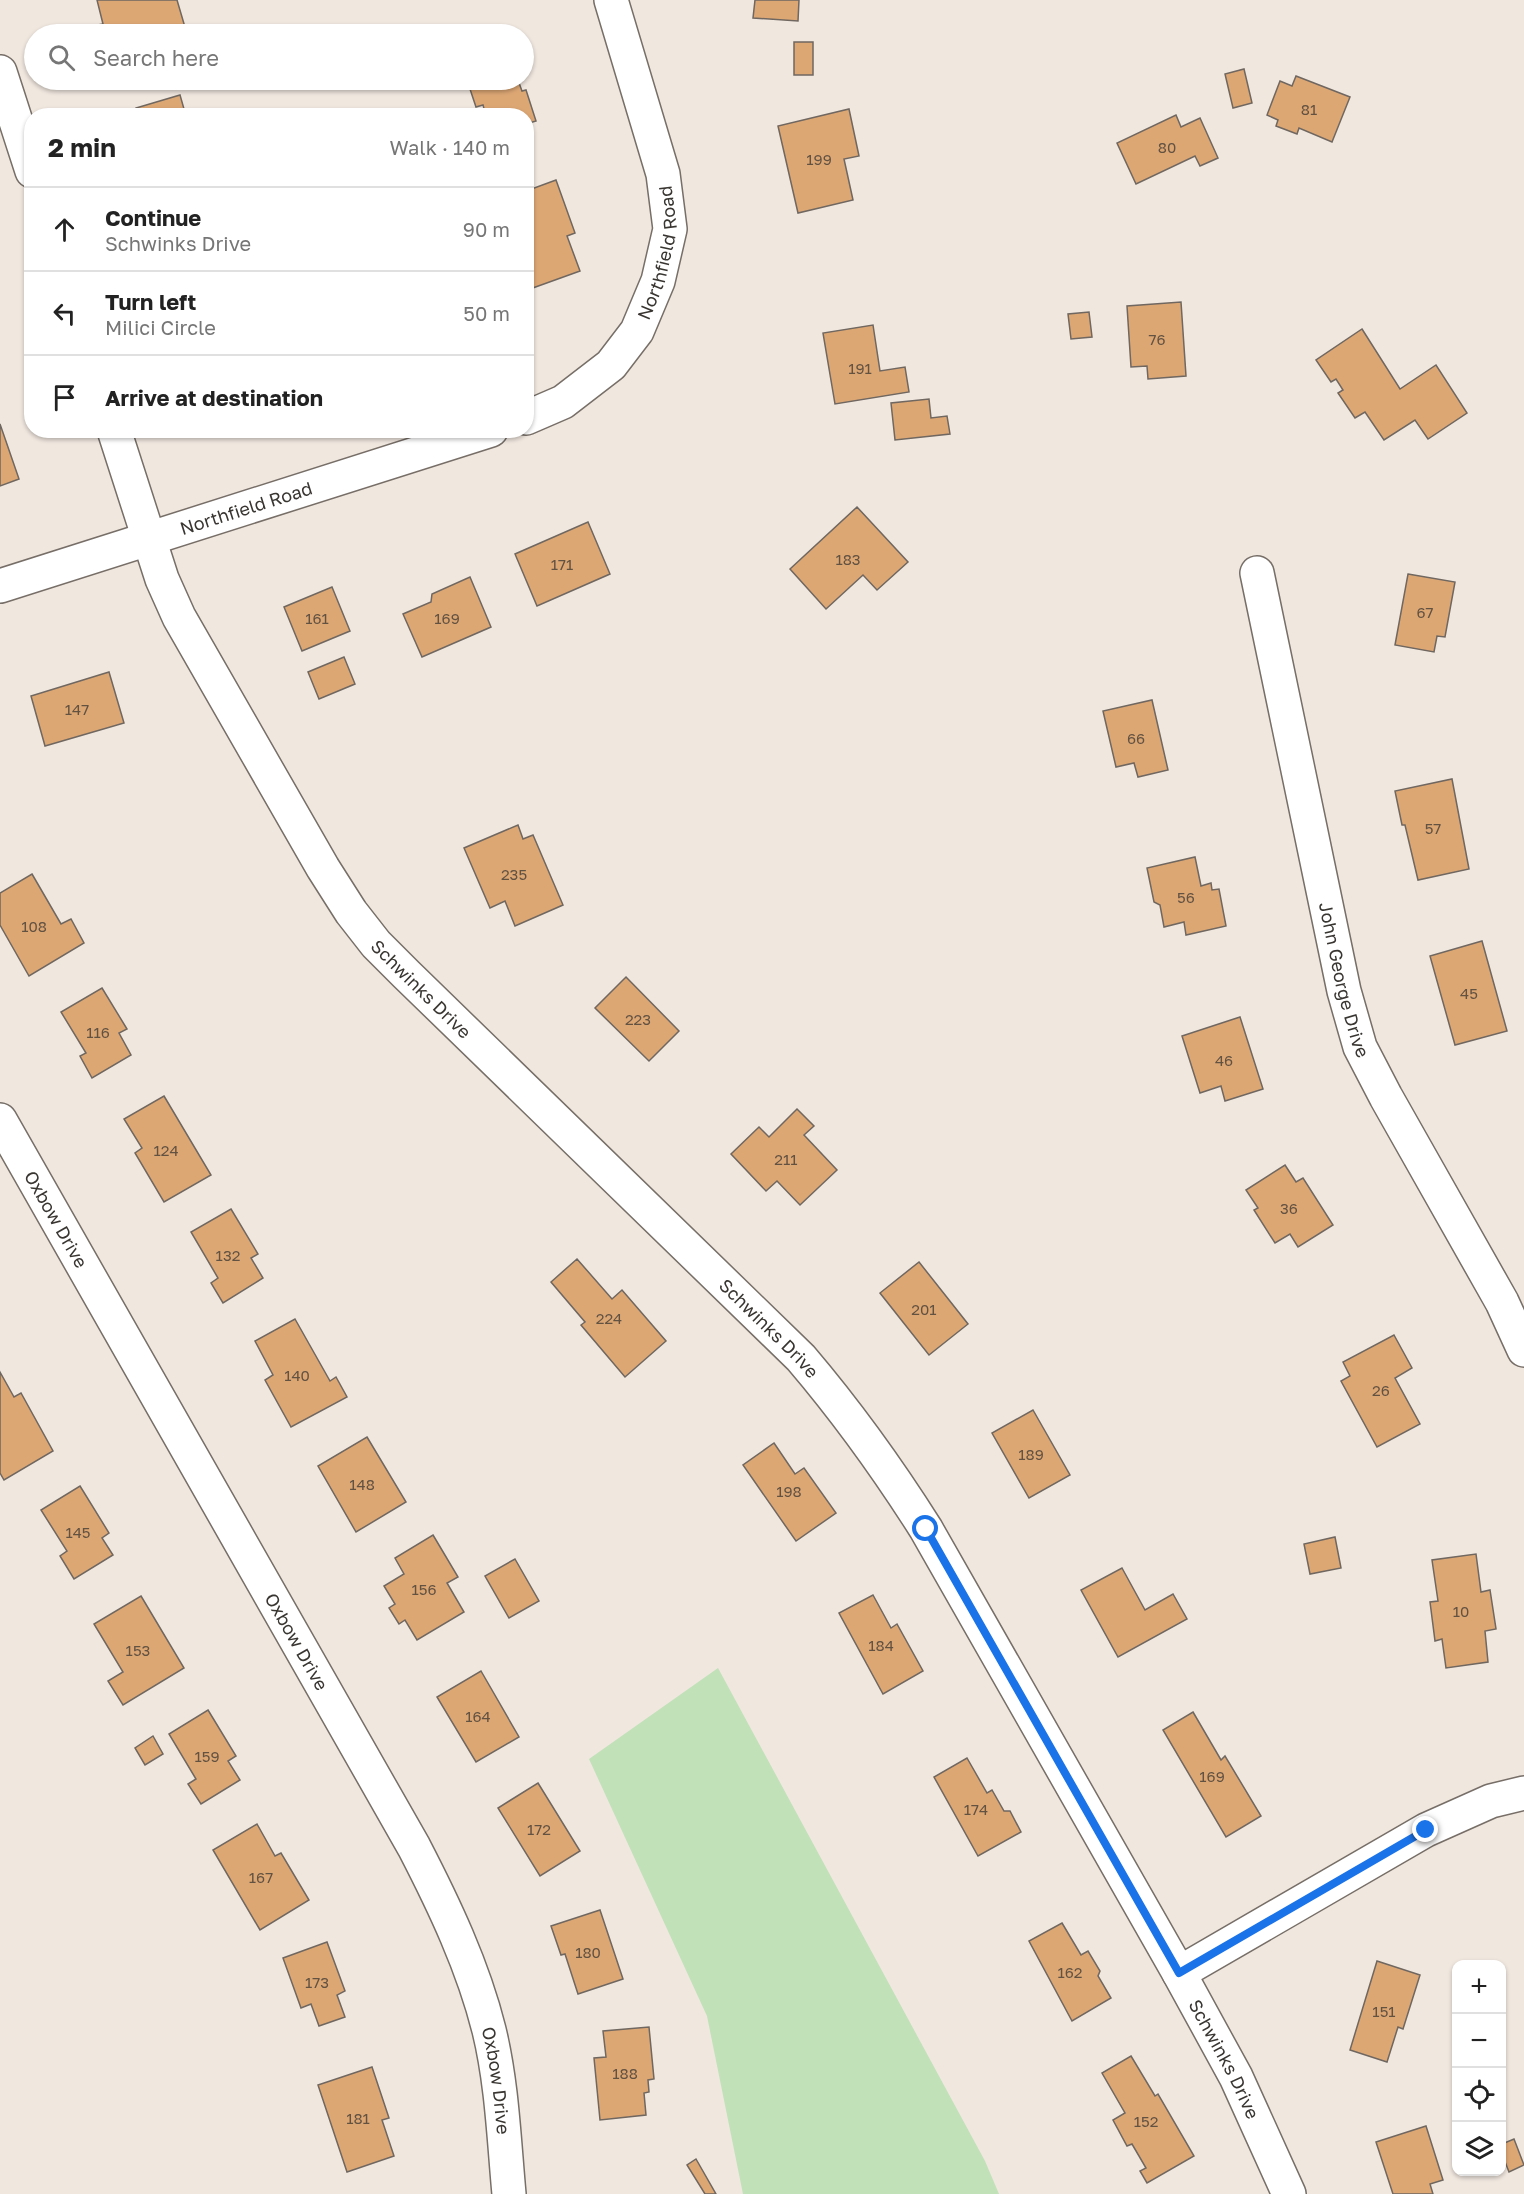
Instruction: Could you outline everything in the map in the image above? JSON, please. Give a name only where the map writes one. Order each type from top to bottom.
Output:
[{"type":"street","name":"Northfield Road","points":[[534,415],[563,402],[611,365],[637,331],[658,281],[670,229],[663,174],[611,0]]},
{"type":"street","points":[[0,72],[24,146]]},
{"type":"street","name":"Schwinks Drive","points":[[116,438],[148,539],[179,617],[323,868],[351,912],[376,944],[801,1358],[846,1411],[889,1470],[926,1529],[1179,1973],[1236,2077],[1289,2194]]},
{"type":"street","name":"Northfield Road","points":[[0,586],[466,438]]},
{"type":"street","name":"John George Drive","points":[[1257,573],[1344,991],[1360,1047],[1502,1302],[1524,1350]]},
{"type":"street","name":"Oxbow Drive","points":[[0,1120],[408,1837],[444,1906],[489,2030],[500,2096],[509,2194]]},
{"type":"street","points":[[1179,1973],[1426,1830],[1491,1801],[1524,1793]]},
{"type":"green space","points":[[718,1668],[985,2161],[999,2194],[743,2194],[707,2016],[589,1759]]},
{"type":"building","points":[[97,0],[177,0],[184,24],[103,24]]},
{"type":"building","points":[[755,0],[799,0],[798,21],[753,18]]},
{"type":"building","points":[[794,42],[813,42],[813,75],[794,75]]},
{"type":"building","points":[[1244,69],[1252,103],[1233,108],[1225,74]]},
{"type":"building","points":[[1296,76],[1350,97],[1332,142],[1299,128],[1297,134],[1276,126],[1278,120],[1267,115],[1280,81],[1292,86]]},
{"type":"building","points":[[470,90],[526,90],[532,108],[484,108],[483,105],[476,107]]},
{"type":"building","points":[[180,95],[184,108],[136,108]]},
{"type":"building","points":[[849,109],[859,156],[844,159],[853,200],[798,213],[778,126]]},
{"type":"building","points":[[1176,115],[1181,127],[1200,118],[1218,158],[1200,166],[1195,156],[1136,184],[1117,143]]},
{"type":"building","points":[[556,180],[575,233],[567,236],[580,271],[534,288],[534,188]]},
{"type":"building","points":[[1181,302],[1186,376],[1148,379],[1147,366],[1131,367],[1127,306]]},
{"type":"building","points":[[1089,312],[1092,337],[1071,339],[1068,314]]},
{"type":"building","points":[[873,325],[880,371],[905,367],[909,392],[835,404],[823,333]]},
{"type":"building","points":[[1362,329],[1400,389],[1436,365],[1467,413],[1428,439],[1415,420],[1384,440],[1365,412],[1355,418],[1338,393],[1343,390],[1336,379],[1331,382],[1316,360]]},
{"type":"building","points":[[929,399],[931,418],[947,416],[950,434],[895,440],[891,403]]},
{"type":"building","points":[[0,424],[19,479],[0,486]]},
{"type":"building","points":[[857,507],[908,562],[877,590],[863,575],[826,609],[790,569]]},
{"type":"building","points":[[588,522],[610,574],[537,606],[515,554]]},
{"type":"building","points":[[1408,574],[1455,582],[1445,637],[1437,636],[1434,652],[1395,645]]},
{"type":"building","points":[[470,577],[491,627],[422,657],[403,614],[431,602],[432,594]]},
{"type":"building","points":[[332,587],[350,631],[302,651],[284,607]]},
{"type":"building","points":[[344,657],[355,684],[319,699],[308,672]]},
{"type":"building","points":[[109,672],[124,723],[45,746],[31,696]]},
{"type":"building","points":[[1152,700],[1168,770],[1138,777],[1134,763],[1116,767],[1103,711]]},
{"type":"building","points":[[1452,779],[1469,869],[1418,880],[1395,791]]},
{"type":"building","points":[[518,825],[523,839],[533,835],[563,905],[515,926],[505,901],[490,908],[464,848]]},
{"type":"building","points":[[1195,857],[1201,886],[1211,883],[1212,890],[1219,889],[1226,926],[1186,935],[1184,922],[1164,927],[1160,905],[1154,902],[1147,868]]},
{"type":"building","points":[[32,874],[61,924],[71,919],[84,943],[29,976],[0,925],[0,893]]},
{"type":"building","points":[[1482,941],[1507,1031],[1455,1045],[1430,956]]},
{"type":"building","points":[[626,977],[679,1031],[649,1061],[595,1008]]},
{"type":"building","points":[[102,988],[127,1029],[119,1033],[131,1055],[92,1078],[80,1056],[86,1053],[61,1012]]},
{"type":"building","points":[[1240,1017],[1263,1089],[1225,1101],[1221,1086],[1200,1093],[1182,1036]]},
{"type":"building","points":[[164,1096],[211,1175],[164,1202],[135,1153],[142,1148],[124,1119]]},
{"type":"building","points":[[797,1109],[814,1126],[804,1135],[837,1170],[800,1205],[777,1181],[766,1191],[731,1154],[759,1127],[769,1137]]},
{"type":"building","points":[[1285,1165],[1296,1182],[1303,1178],[1333,1225],[1298,1247],[1290,1234],[1275,1243],[1254,1210],[1258,1208],[1246,1190]]},
{"type":"building","points":[[231,1209],[258,1254],[251,1258],[263,1278],[223,1303],[211,1283],[218,1278],[191,1232]]},
{"type":"building","points":[[577,1259],[612,1299],[622,1290],[666,1341],[625,1377],[581,1325],[585,1322],[551,1282]]},
{"type":"building","points":[[919,1262],[968,1324],[929,1355],[880,1293]]},
{"type":"building","points":[[295,1319],[330,1381],[336,1377],[347,1397],[291,1427],[265,1380],[273,1375],[255,1341]]},
{"type":"building","points":[[1394,1335],[1412,1368],[1395,1378],[1420,1424],[1377,1447],[1341,1381],[1350,1376],[1343,1362]]},
{"type":"building","points":[[0,1372],[14,1397],[21,1393],[53,1451],[4,1480],[0,1473]]},
{"type":"building","points":[[1033,1410],[1070,1475],[1029,1498],[992,1433]]},
{"type":"building","points":[[367,1437],[406,1502],[356,1532],[318,1466]]},
{"type":"building","points":[[774,1443],[795,1474],[804,1468],[836,1513],[796,1541],[743,1465]]},
{"type":"building","points":[[80,1486],[109,1533],[102,1538],[113,1555],[74,1579],[60,1556],[67,1551],[41,1510]]},
{"type":"building","points":[[433,1535],[458,1577],[447,1583],[464,1612],[417,1640],[405,1620],[399,1624],[389,1608],[395,1604],[384,1586],[404,1574],[395,1558]]},
{"type":"building","points":[[1335,1537],[1341,1568],[1310,1574],[1304,1544]]},
{"type":"building","points":[[1476,1554],[1481,1592],[1490,1590],[1496,1629],[1485,1631],[1488,1662],[1446,1668],[1442,1639],[1435,1641],[1430,1602],[1438,1601],[1432,1560]]},
{"type":"building","points":[[515,1559],[539,1601],[509,1618],[485,1576]]},
{"type":"building","points":[[1122,1568],[1145,1610],[1173,1594],[1187,1619],[1118,1657],[1081,1590]]},
{"type":"building","points":[[873,1595],[891,1628],[897,1624],[923,1671],[883,1694],[839,1613]]},
{"type":"building","points":[[141,1596],[184,1668],[123,1705],[108,1681],[123,1672],[94,1624]]},
{"type":"building","points":[[481,1671],[519,1737],[476,1762],[437,1697]]},
{"type":"building","points":[[208,1710],[236,1756],[228,1761],[240,1780],[201,1804],[188,1784],[196,1779],[169,1734]]},
{"type":"building","points":[[1193,1712],[1221,1760],[1225,1756],[1261,1816],[1226,1837],[1163,1730]]},
{"type":"building","points":[[153,1736],[163,1754],[145,1765],[135,1748]]},
{"type":"building","points":[[967,1758],[987,1793],[992,1790],[1004,1811],[1010,1811],[1021,1832],[978,1856],[934,1777]]},
{"type":"building","points":[[538,1783],[580,1851],[540,1876],[498,1808]]},
{"type":"building","points":[[257,1824],[275,1856],[281,1853],[309,1900],[260,1930],[213,1850]]},
{"type":"building","points":[[600,1910],[623,1979],[578,1994],[565,1954],[561,1955],[551,1926]]},
{"type":"building","points":[[1062,1923],[1081,1955],[1088,1951],[1100,1971],[1098,1976],[1111,1998],[1072,2021],[1029,1941]]},
{"type":"building","points":[[327,1942],[345,1991],[337,1995],[345,2017],[319,2026],[311,2004],[301,2008],[283,1958]]},
{"type":"building","points":[[1377,1961],[1420,1975],[1403,2029],[1398,2027],[1387,2062],[1350,2050]]},
{"type":"building","points":[[649,2027],[654,2079],[648,2080],[649,2092],[644,2093],[646,2115],[600,2120],[594,2058],[606,2057],[603,2031]]},
{"type":"building","points":[[1131,2056],[1155,2096],[1158,2094],[1194,2156],[1147,2183],[1140,2171],[1146,2168],[1132,2144],[1127,2146],[1113,2120],[1125,2113],[1102,2073]]},
{"type":"building","points":[[372,2067],[389,2118],[382,2120],[394,2156],[347,2172],[318,2085]]},
{"type":"building","points":[[1426,2126],[1443,2180],[1430,2184],[1433,2194],[1393,2194],[1376,2142]]},
{"type":"building","points":[[1514,2139],[1524,2165],[1509,2172],[1506,2164],[1506,2142]]},
{"type":"building","points":[[696,2159],[716,2194],[705,2194],[687,2165]]},
{"type":"route","points":[[926,1529],[1179,1973],[1426,1830]]}]
